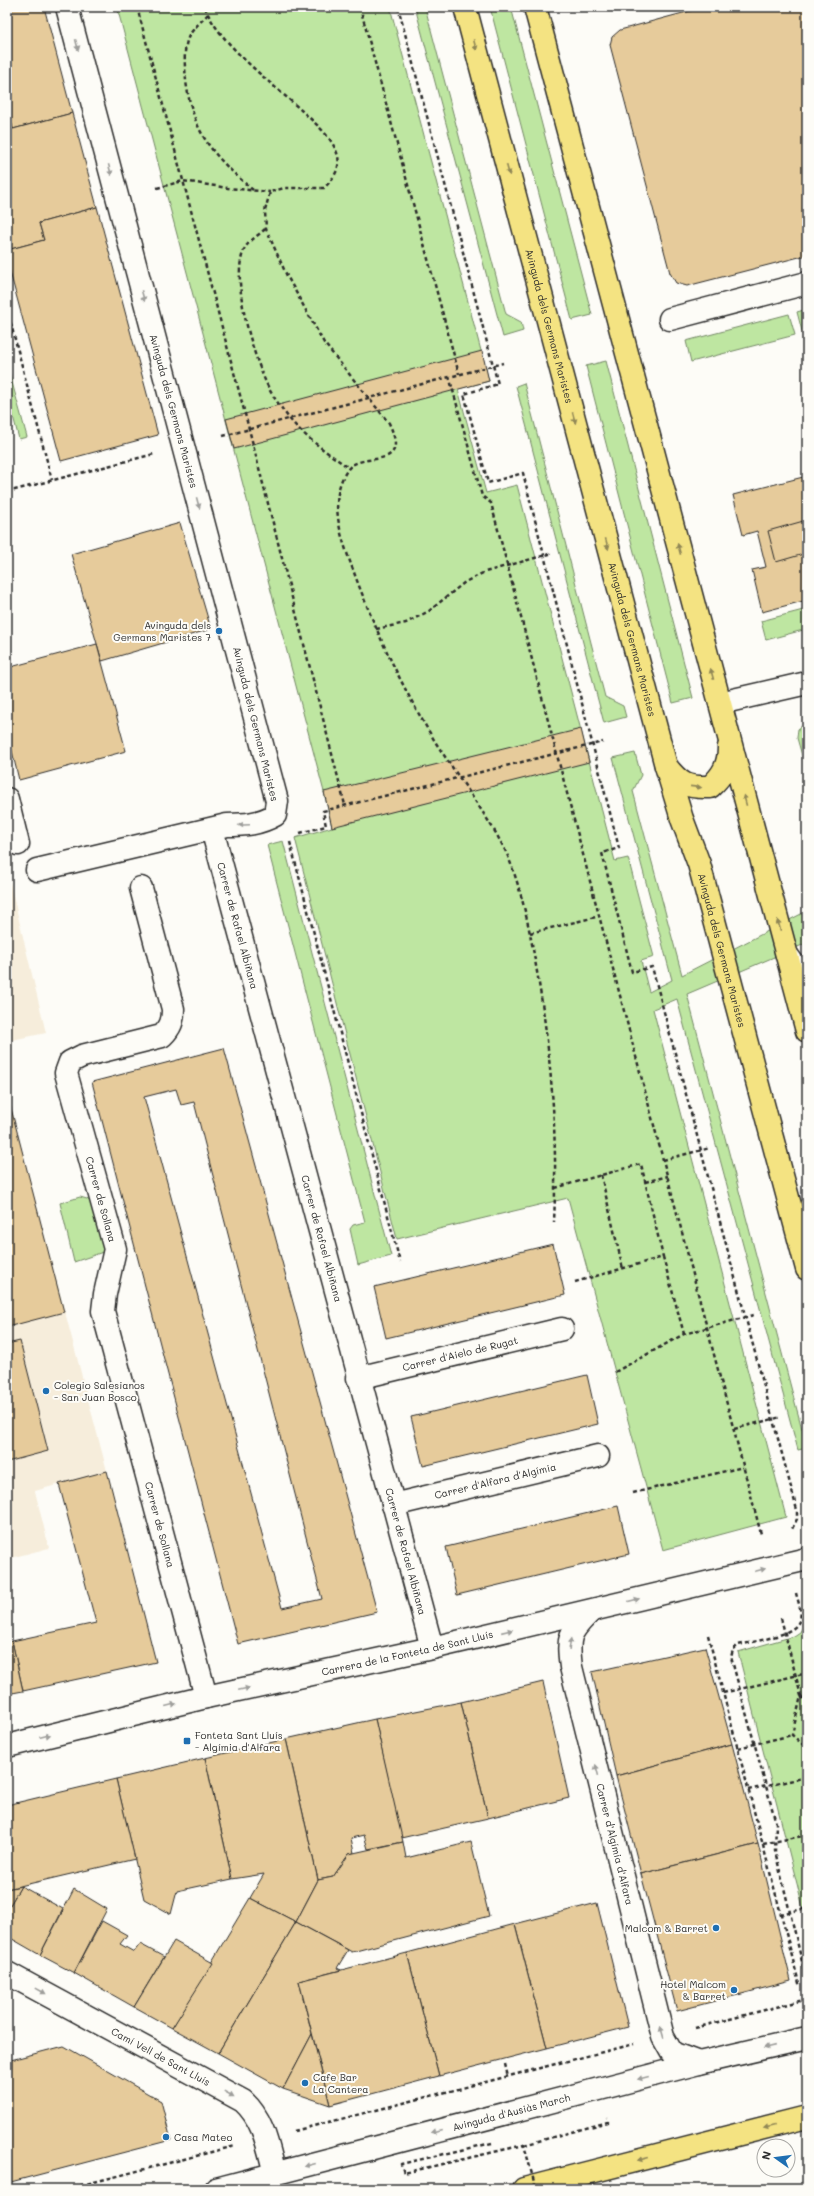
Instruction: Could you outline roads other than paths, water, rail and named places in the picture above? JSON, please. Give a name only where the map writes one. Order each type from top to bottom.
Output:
[{"type":"main road","name":"Avinguda dels Germans Maristes","points":[[465,7],[666,766],[682,818],[699,864],[807,1269]]},
{"type":"main road","points":[[535,7],[807,1031]]},
{"type":"main road","points":[[666,766],[676,779],[692,788],[710,787],[723,775],[729,759],[728,736]]},
{"type":"main road","points":[[524,2189],[807,2117]]},
{"type":"street","name":"Avinguda dels Germans Maristes","points":[[67,7],[277,801],[275,815],[264,821],[248,825],[227,826],[212,829]]},
{"type":"street","points":[[670,319],[807,283]]},
{"type":"street","points":[[720,703],[807,683]]},
{"type":"street","points":[[7,799],[18,844]]},
{"type":"street","points":[[37,870],[212,829]]},
{"type":"street","name":"Carrer de Rafael Albiñana","points":[[212,829],[358,1378],[432,1648]]},
{"type":"street","name":"Carrer de Sollana","points":[[141,888],[173,1009],[171,1024],[162,1036],[82,1056],[70,1062],[66,1073],[115,1249],[105,1294],[103,1311],[206,1697]]},
{"type":"street","points":[[787,955],[799,971],[807,976]]},
{"type":"street","name":"Carrer d'Aielo de Rugat","points":[[358,1378],[562,1329]]},
{"type":"street","name":"Carrer d'Alfara d'Algímia","points":[[393,1505],[598,1456]]},
{"type":"street","name":"Carrera de la Fonteta de Sant Lluís","points":[[7,1746],[206,1697],[432,1648],[807,1559]]},
{"type":"street","name":"Carrer d'Algímia d'Alfara","points":[[591,1611],[574,1627],[568,1646],[571,1667],[663,2037],[672,2053],[699,2063]]},
{"type":"street","name":"Camí Vell de Sant Lluís","points":[[7,1973],[243,2101],[253,2110],[260,2121],[275,2174]]},
{"type":"street","name":"Avinguda d'Ausiàs March","points":[[216,2189],[699,2063],[807,2038]]},
{"type":"place","name":"Avinguda dels Germans Maristes 7","points":[[219,631]]},
{"type":"place","name":"Colegio Salesianos - San Juan Bosco","points":[[46,1391]]},
{"type":"place","name":"Fonteta Sant Lluís - Algímia d'Alfara","points":[[187,1741]]},
{"type":"place","name":"Malcom & Barret","points":[[716,1928]]},
{"type":"place","name":"Hotel Malcom & Barret","points":[[734,1990]]},
{"type":"place","name":"Cafe Bar La Cantera","points":[[305,2083]]},
{"type":"place","name":"Casa Mateo","points":[[166,2137]]}]
